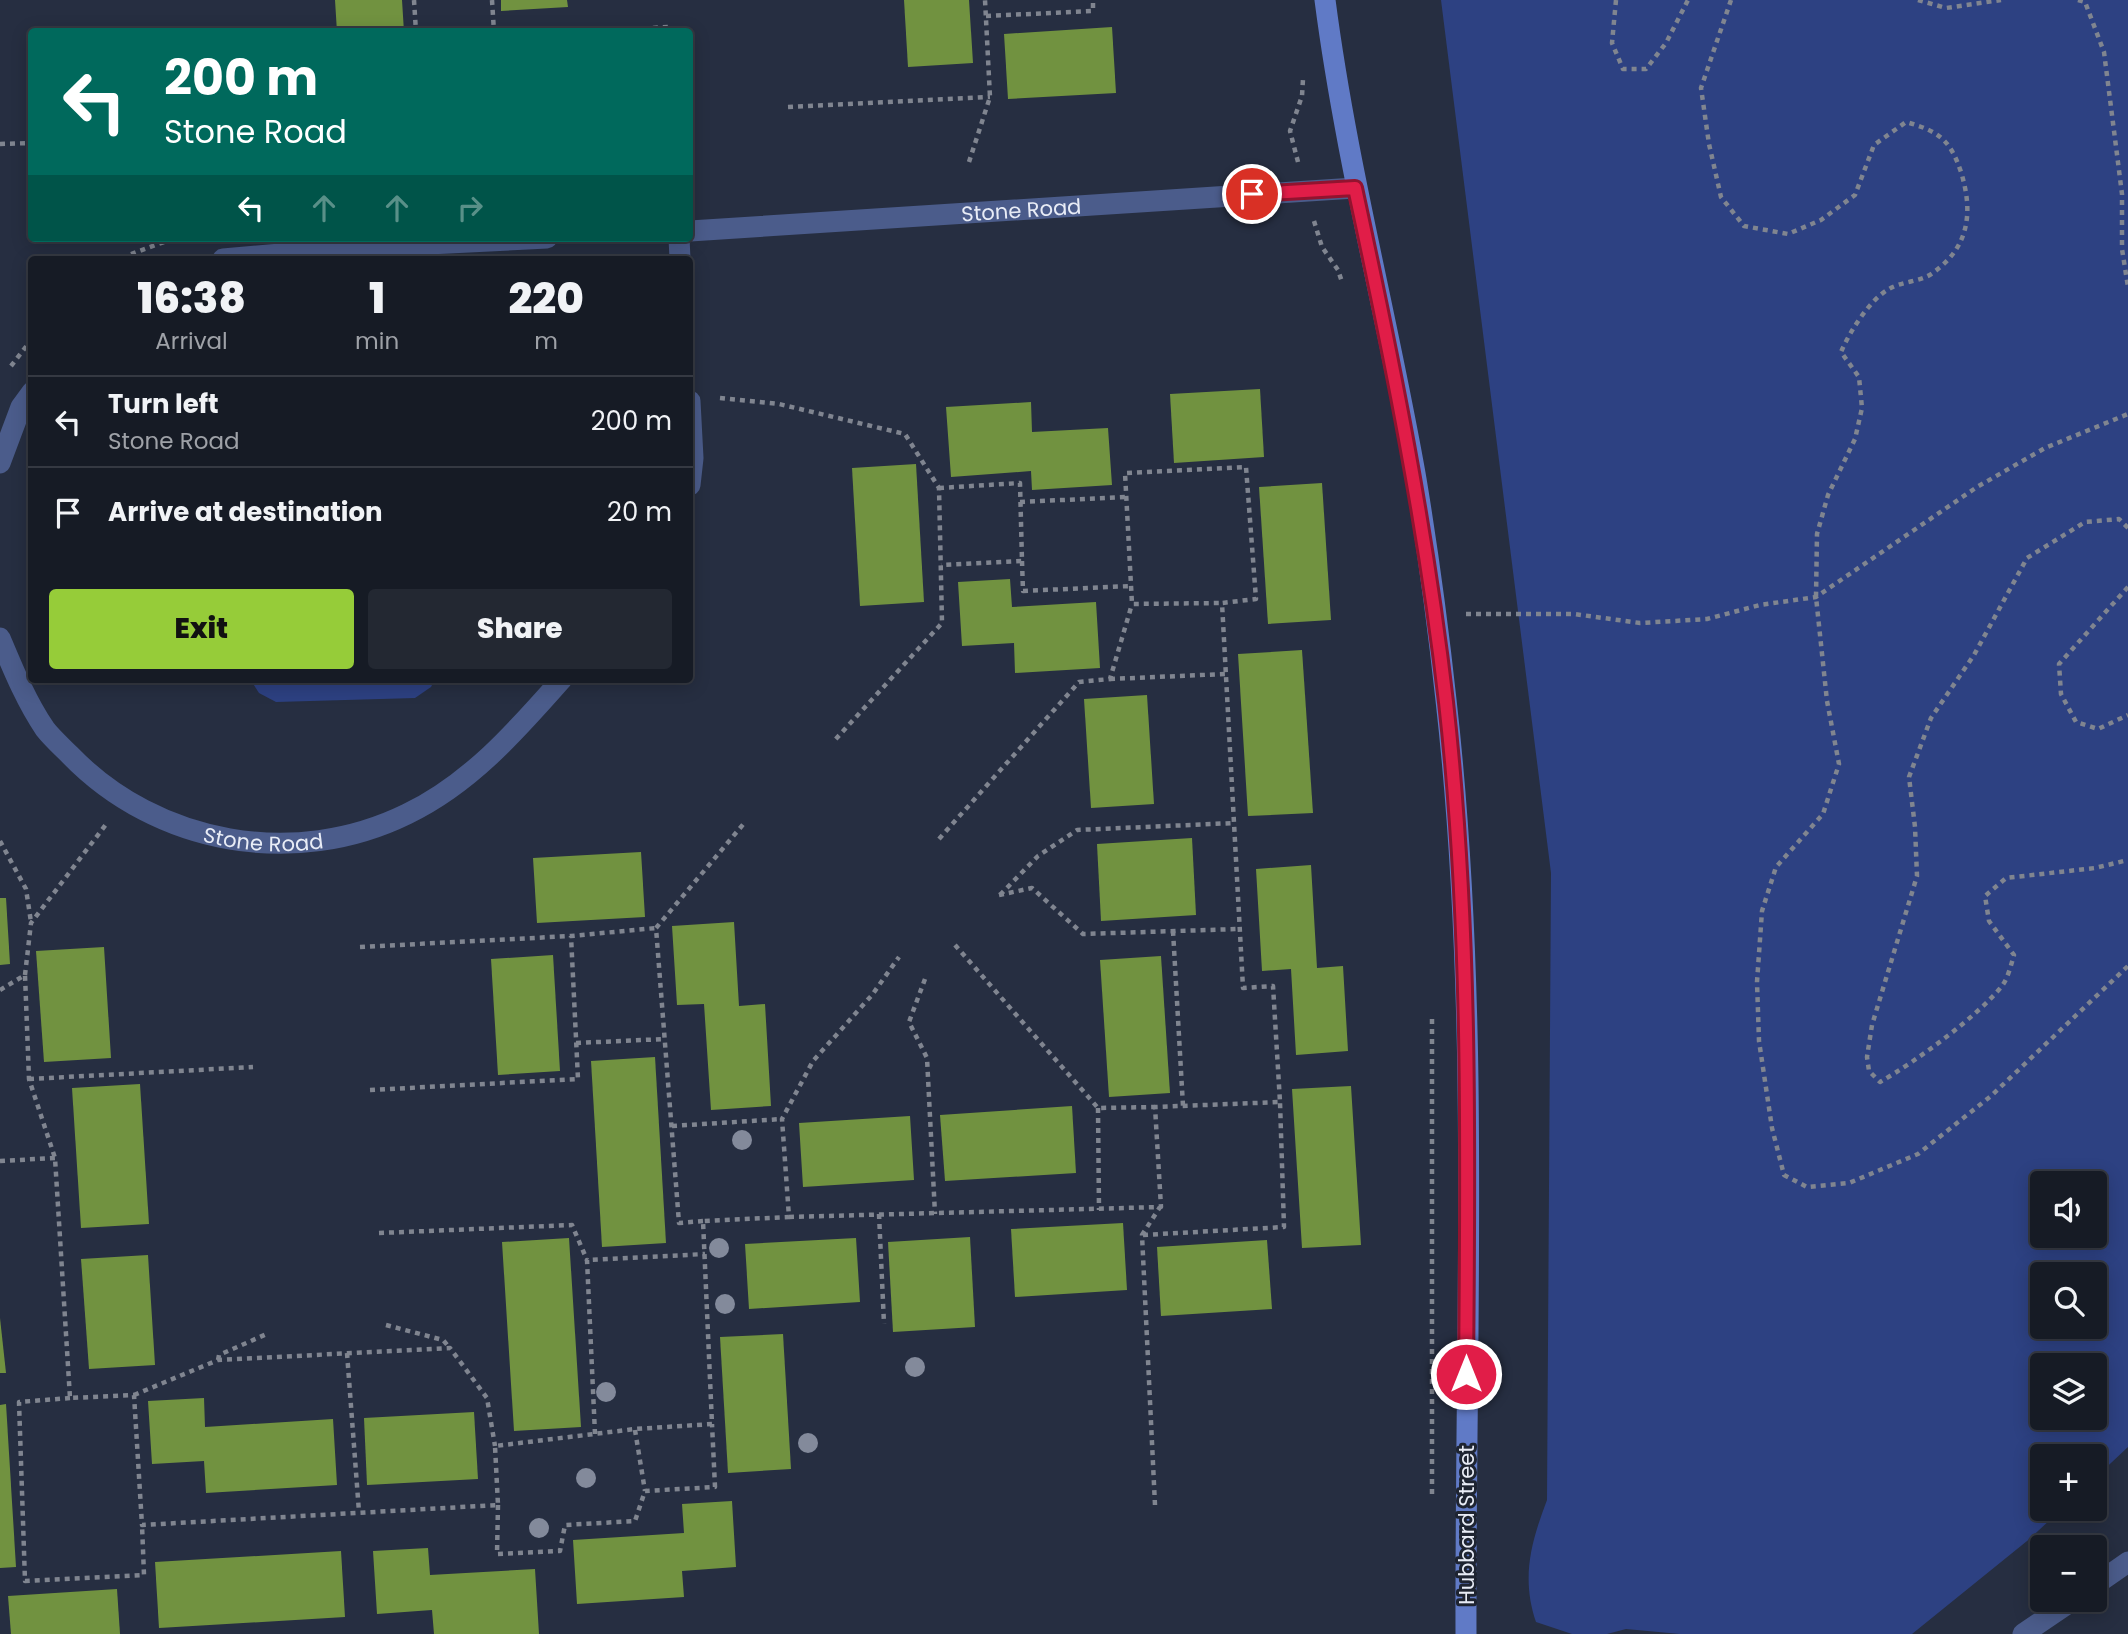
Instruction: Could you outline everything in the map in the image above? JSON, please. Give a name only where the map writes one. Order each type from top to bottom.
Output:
[{"type":"street","name":"Hubbard Street","points":[[1325,0],[1355,188],[1416,479],[1436,614],[1455,795],[1465,1026],[1466,1634]]},
{"type":"street","name":"Stone Road","points":[[693,231],[1355,188]]},
{"type":"street","points":[[257,256],[468,242]]},
{"type":"street","points":[[0,463],[21,407],[28,397]]},
{"type":"street","name":"Stone Road","points":[[0,638],[18,681],[46,730],[91,777],[143,812],[206,836],[241,842],[295,844],[349,835],[407,815],[463,780],[520,726],[558,683]]},
{"type":"street","points":[[2107,1577],[2128,1562]]},
{"type":"street","points":[[2023,1634],[2055,1612]]},
{"type":"path","points":[[414,0],[416,28]]},
{"type":"path","points":[[492,0],[494,28]]},
{"type":"path","points":[[969,162],[990,97],[985,0]]},
{"type":"path","points":[[986,16],[1093,11],[1093,0]]},
{"type":"path","points":[[1616,0],[1612,43],[1623,69],[1646,69],[1666,43],[1688,0]]},
{"type":"path","points":[[1731,0],[1702,88],[1709,144],[1721,197],[1744,226],[1788,234],[1821,220],[1855,195],[1874,145],[1906,122],[1936,131],[1957,160],[1970,201],[1963,239],[1933,273],[1887,289],[1851,330],[1841,352],[1859,377],[1862,408],[1855,439],[1828,495],[1817,534],[1816,597],[1827,701],[1839,764],[1824,814],[1776,867],[1762,911],[1757,982],[1759,1041],[1772,1128],[1784,1175],[1807,1187],[1850,1183],[1918,1154],[1991,1096],[2128,966]]},
{"type":"path","points":[[1918,0],[1946,8],[2001,0]]},
{"type":"path","points":[[2078,0],[2085,2],[2104,52],[2122,194],[2122,249],[2128,287]]},
{"type":"path","points":[[651,28],[668,27]]},
{"type":"path","points":[[1290,131],[1302,96],[1303,75]]},
{"type":"path","points":[[788,107],[990,97]]},
{"type":"path","points":[[0,144],[28,143]]},
{"type":"path","points":[[131,254],[164,242]]},
{"type":"path","points":[[1322,247],[1338,270],[1345,293]]},
{"type":"path","points":[[8,371],[28,344]]},
{"type":"path","points":[[719,398],[779,404],[905,434],[939,488],[942,623],[834,741]]},
{"type":"path","points":[[1436,614],[1574,614],[1640,623],[1707,620],[1760,605],[1816,597],[1977,487],[2045,448],[2128,414]]},
{"type":"path","points":[[1110,679],[1132,604],[1125,472],[1246,467],[1256,599],[1222,603],[1132,604]]},
{"type":"path","points":[[939,488],[1020,482],[1023,590],[1131,586]]},
{"type":"path","points":[[1020,502],[1126,497]]},
{"type":"path","points":[[2128,528],[2119,519],[2085,522],[2027,558],[1973,655],[1931,718],[1909,777],[1917,876],[1872,1025],[1867,1056],[1869,1071],[1880,1082],[1901,1070],[1948,1034],[2003,985],[2014,955],[1989,920],[1986,896],[2006,878],[2095,868],[2128,860]]},
{"type":"path","points":[[941,565],[1021,561]]},
{"type":"path","points":[[2128,587],[2059,664],[2062,694],[2076,722],[2098,729],[2128,715]]},
{"type":"path","points":[[1142,1235],[1284,1227],[1273,986],[1242,988],[1222,603]]},
{"type":"path","points":[[939,839],[1079,682],[1225,674]]},
{"type":"path","points":[[31,923],[109,821]]},
{"type":"path","points":[[360,947],[571,936],[656,928],[746,821]]},
{"type":"path","points":[[1234,823],[1077,830],[1038,856],[999,895],[1032,888],[1083,934],[1240,929]]},
{"type":"path","points":[[0,841],[26,889],[31,923],[25,975],[29,1079],[55,1157],[70,1398]]},
{"type":"path","points":[[656,928],[679,1223],[879,1214],[1161,1207]]},
{"type":"path","points":[[1173,932],[1183,1106]]},
{"type":"path","points":[[370,1090],[578,1079],[571,936]]},
{"type":"path","points":[[955,945],[1098,1108],[1099,1210]]},
{"type":"path","points":[[789,1217],[782,1119],[813,1061],[872,995],[899,957]]},
{"type":"path","points":[[0,990],[25,975]]},
{"type":"path","points":[[925,979],[909,1021],[927,1058],[935,1214]]},
{"type":"path","points":[[1432,1015],[1432,1510]]},
{"type":"path","points":[[576,1044],[665,1039]]},
{"type":"path","points":[[29,1079],[253,1068]]},
{"type":"path","points":[[1098,1108],[1280,1102]]},
{"type":"path","points":[[1155,1504],[1142,1235],[1161,1207],[1156,1107]]},
{"type":"path","points":[[672,1126],[782,1119]]},
{"type":"path","points":[[0,1161],[55,1157]]},
{"type":"path","points":[[879,1214],[884,1324]]},
{"type":"path","points":[[645,1491],[715,1487],[703,1221]]},
{"type":"path","points":[[379,1233],[572,1225],[587,1260],[595,1434]]},
{"type":"path","points":[[587,1260],[705,1254]]},
{"type":"path","points":[[386,1325],[443,1340],[487,1398],[495,1446],[497,1554],[560,1551],[565,1525],[635,1521],[645,1491],[635,1429]]},
{"type":"path","points":[[218,1360],[219,1355],[269,1333]]},
{"type":"path","points":[[134,1395],[144,1575],[25,1581],[19,1402],[134,1395],[218,1360],[450,1348]]},
{"type":"path","points":[[348,1353],[359,1512]]},
{"type":"path","points":[[495,1446],[635,1429],[712,1424]]},
{"type":"path","points":[[142,1525],[498,1504]]},
{"type":"shaded area","points":[[0,0],[2128,0],[2128,1634],[0,1634]]},
{"type":"shaded area","points":[[1441,0],[2128,0],[2128,1447],[2107,1467],[2107,1444],[2030,1444],[2030,1521],[2049,1521],[1912,1634],[1680,1634],[1626,1629],[1607,1634],[1572,1634],[1536,1622],[1529,1590],[1530,1560],[1536,1531],[1547,1500],[1551,873]]},
{"type":"shaded area","points":[[253,683],[433,683],[415,698],[276,702],[259,693]]},
{"type":"building","points":[[335,0],[402,0],[404,28],[337,28]]},
{"type":"building","points":[[501,0],[567,0],[568,7],[501,11]]},
{"type":"building","points":[[904,0],[969,0],[973,63],[908,67]]},
{"type":"building","points":[[1112,27],[1116,93],[1008,99],[1004,34]]},
{"type":"building","points":[[1260,389],[1264,457],[1174,463],[1170,394]]},
{"type":"building","points":[[1031,402],[1032,432],[1108,428],[1112,485],[1032,490],[1031,471],[951,477],[946,407]]},
{"type":"building","points":[[916,464],[924,602],[860,606],[852,468]]},
{"type":"building","points":[[1322,483],[1331,620],[1268,624],[1259,487]]},
{"type":"building","points":[[1010,579],[1012,607],[1096,602],[1100,668],[1015,673],[1014,643],[962,646],[958,582]]},
{"type":"building","points":[[1302,650],[1313,813],[1248,816],[1238,654]]},
{"type":"building","points":[[1147,695],[1154,804],[1091,808],[1084,699]]},
{"type":"building","points":[[1192,838],[1196,915],[1101,921],[1097,844]]},
{"type":"building","points":[[641,852],[645,917],[537,923],[533,858]]},
{"type":"building","points":[[1311,865],[1317,968],[1343,966],[1348,1051],[1296,1055],[1291,969],[1262,971],[1256,869]]},
{"type":"building","points":[[0,898],[6,898],[10,964],[0,965]]},
{"type":"building","points":[[734,922],[739,1006],[765,1004],[771,1106],[711,1110],[704,1004],[677,1005],[672,926]]},
{"type":"building","points":[[104,947],[111,1058],[44,1062],[36,951]]},
{"type":"building","points":[[553,955],[560,1071],[498,1075],[491,959]]},
{"type":"building","points":[[1161,956],[1170,1093],[1109,1097],[1100,960]]},
{"type":"building","points":[[655,1057],[666,1243],[602,1247],[591,1061]]},
{"type":"building","points":[[140,1084],[149,1224],[81,1228],[72,1088]]},
{"type":"building","points":[[1351,1086],[1361,1245],[1302,1248],[1292,1089]]},
{"type":"building","points":[[1072,1106],[1076,1173],[945,1181],[940,1115]]},
{"type":"building","points":[[910,1116],[914,1180],[803,1187],[799,1123]]},
{"type":"building","points":[[1123,1223],[1127,1290],[1015,1297],[1011,1229]]},
{"type":"building","points":[[970,1237],[975,1327],[893,1332],[888,1242]]},
{"type":"building","points":[[569,1238],[581,1427],[514,1431],[502,1242]]},
{"type":"building","points":[[856,1238],[860,1302],[749,1309],[745,1244]]},
{"type":"building","points":[[1267,1240],[1272,1309],[1161,1316],[1157,1247]]},
{"type":"building","points":[[148,1255],[155,1365],[89,1369],[81,1259]]},
{"type":"building","points":[[0,1318],[6,1373],[0,1373]]},
{"type":"building","points":[[783,1334],[791,1469],[728,1473],[720,1337]]},
{"type":"building","points":[[204,1398],[205,1427],[333,1419],[337,1485],[206,1493],[204,1461],[152,1464],[148,1401]]},
{"type":"building","points":[[6,1404],[16,1567],[0,1568],[0,1405]]},
{"type":"building","points":[[474,1412],[478,1479],[367,1485],[364,1418]]},
{"type":"building","points":[[732,1501],[736,1567],[682,1571],[684,1597],[577,1604],[573,1540],[684,1533],[682,1504]]},
{"type":"building","points":[[428,1548],[430,1575],[535,1569],[539,1634],[434,1634],[432,1610],[377,1614],[373,1551]]},
{"type":"building","points":[[341,1551],[345,1617],[159,1628],[155,1562]]},
{"type":"building","points":[[117,1589],[120,1634],[11,1634],[8,1596]]},
{"type":"route","points":[[1252,194],[1355,188],[1416,479],[1447,705],[1462,907],[1467,1136],[1466,1374]]}]
